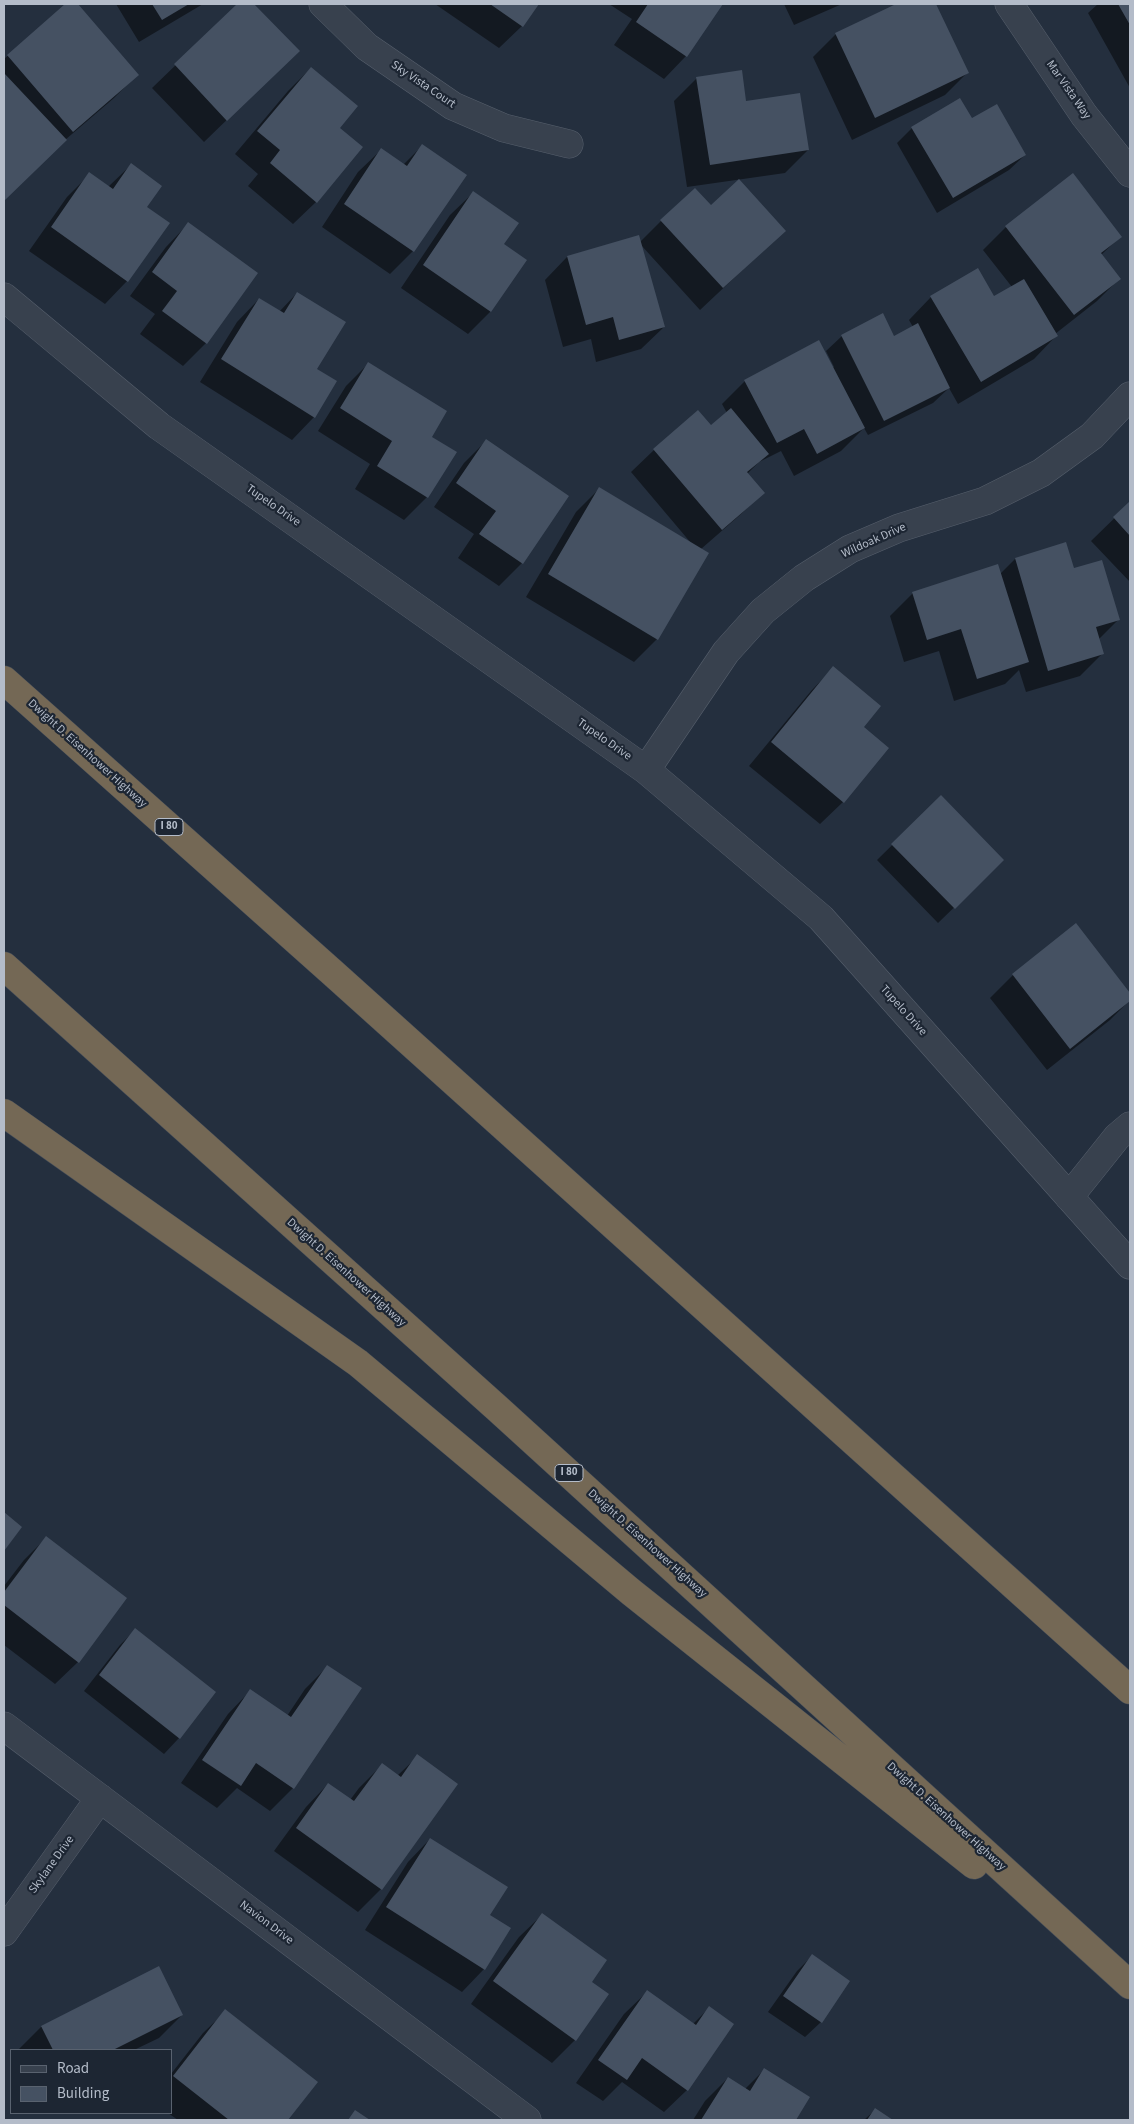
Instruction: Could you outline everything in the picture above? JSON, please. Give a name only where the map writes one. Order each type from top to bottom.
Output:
[{"type":"highway","name":"Dwight D. Eisenhower Highway","points":[[4,680],[1130,1690]]},
{"type":"highway","name":"Dwight D. Eisenhower Highway","points":[[4,966],[498,1409],[1130,1985]]},
{"type":"highway","points":[[4,1112],[358,1363],[631,1592],[1130,1990]]},
{"type":"street","name":"Sky Vista Court","points":[[323,4],[367,47],[453,106],[504,128],[569,144]]},
{"type":"street","name":"Mar Vista Way","points":[[1010,4],[1084,115],[1130,174]]},
{"type":"street","name":"Tupelo Drive","points":[[4,297],[159,426],[646,770],[821,918],[1130,1265]]},
{"type":"street","name":"Wildoak Drive","points":[[646,770],[726,652],[763,612],[804,578],[858,546],[899,528],[985,501],[1042,473],[1092,436],[1130,396]]},
{"type":"street","points":[[1069,1196],[1117,1137],[1130,1126]]},
{"type":"street","name":"Navion Drive","points":[[4,1726],[527,2120]]},
{"type":"street","name":"Skylane Drive","points":[[4,1932],[100,1798]]},
{"type":"building","points":[[65,4],[78,4],[139,75],[73,132],[7,55]]},
{"type":"building","points":[[152,4],[189,4],[162,20]]},
{"type":"building","points":[[237,4],[254,4],[300,51],[227,121],[174,64]]},
{"type":"building","points":[[490,4],[539,4],[523,27]]},
{"type":"building","points":[[648,4],[723,4],[687,57],[636,22]]},
{"type":"building","points":[[896,4],[936,4],[969,73],[875,118],[835,33]]},
{"type":"building","points":[[1118,4],[1130,4],[1130,25]]},
{"type":"building","points":[[311,67],[358,106],[340,128],[363,147],[317,203],[270,163],[280,150],[257,131]]},
{"type":"building","points":[[742,70],[746,101],[800,93],[809,150],[710,165],[696,77]]},
{"type":"building","points":[[4,73],[67,140],[4,201]]},
{"type":"building","points":[[960,98],[972,118],[997,104],[1026,155],[953,198],[911,127]]},
{"type":"building","points":[[422,144],[467,175],[414,252],[344,204],[381,148],[407,166]]},
{"type":"building","points":[[131,163],[162,186],[147,207],[170,223],[128,282],[51,227],[89,172],[113,189]]},
{"type":"building","points":[[1073,173],[1122,237],[1101,253],[1121,279],[1074,315],[1005,226]]},
{"type":"building","points":[[739,179],[786,231],[723,288],[660,220],[695,188],[711,205]]},
{"type":"building","points":[[473,191],[519,223],[504,244],[527,260],[491,312],[423,265]]},
{"type":"building","points":[[188,222],[258,273],[207,344],[162,311],[177,291],[152,272]]},
{"type":"building","points":[[639,235],[665,327],[619,340],[613,317],[586,325],[567,256]]},
{"type":"building","points":[[978,268],[994,296],[1024,279],[1058,336],[981,382],[930,296]]},
{"type":"building","points":[[297,292],[346,322],[317,369],[337,381],[315,418],[221,359],[259,298],[284,313]]},
{"type":"building","points":[[883,313],[894,336],[918,323],[950,388],[884,421],[841,335]]},
{"type":"building","points":[[819,340],[865,428],[817,454],[804,429],[777,443],[744,380]]},
{"type":"building","points":[[368,362],[447,411],[432,437],[457,452],[428,498],[377,466],[392,441],[340,408]]},
{"type":"building","points":[[731,408],[769,454],[747,472],[765,493],[722,530],[653,449],[698,410],[711,425]]},
{"type":"building","points":[[486,439],[569,496],[523,564],[479,534],[496,511],[456,483]]},
{"type":"building","points":[[599,487],[709,553],[658,640],[548,574]]},
{"type":"building","points":[[1130,501],[1130,536],[1113,517]]},
{"type":"building","points":[[1066,542],[1074,568],[1102,560],[1120,620],[1096,627],[1104,654],[1048,671],[1015,558]]},
{"type":"building","points":[[998,564],[1029,662],[977,679],[961,629],[927,640],[912,592]]},
{"type":"building","points":[[833,666],[881,706],[864,727],[889,748],[844,803],[771,742]]},
{"type":"building","points":[[941,795],[1004,860],[955,909],[891,844]]},
{"type":"building","points":[[1076,923],[1130,993],[1130,1001],[1070,1049],[1012,974]]},
{"type":"building","points":[[4,1512],[22,1527],[4,1551]]},
{"type":"building","points":[[46,1536],[127,1598],[79,1663],[4,1605],[4,1592]]},
{"type":"building","points":[[135,1628],[216,1692],[180,1739],[99,1675]]},
{"type":"building","points":[[327,1665],[362,1688],[294,1789],[256,1763],[241,1786],[202,1760],[250,1689],[291,1717]]},
{"type":"building","points":[[417,1754],[458,1784],[382,1890],[296,1828],[328,1783],[354,1801],[382,1763],[401,1777]]},
{"type":"building","points":[[430,1838],[508,1887],[490,1915],[511,1928],[485,1970],[386,1907]]},
{"type":"building","points":[[542,1913],[607,1960],[592,1982],[609,1994],[576,2041],[493,1981]]},
{"type":"building","points":[[812,1954],[850,1981],[822,2023],[783,1996]]},
{"type":"building","points":[[159,1966],[183,2015],[115,2049],[52,2049],[41,2026]]},
{"type":"building","points":[[647,1990],[696,2025],[709,2006],[734,2024],[688,2091],[642,2058],[627,2080],[598,2060]]},
{"type":"building","points":[[225,2009],[318,2082],[288,2120],[229,2120],[173,2076]]},
{"type":"building","points":[[764,2068],[810,2097],[796,2120],[701,2120],[728,2077],[750,2091]]},
{"type":"building","points":[[875,2108],[893,2120],[867,2120]]},
{"type":"building","points":[[355,2110],[370,2120],[348,2120]]}]
